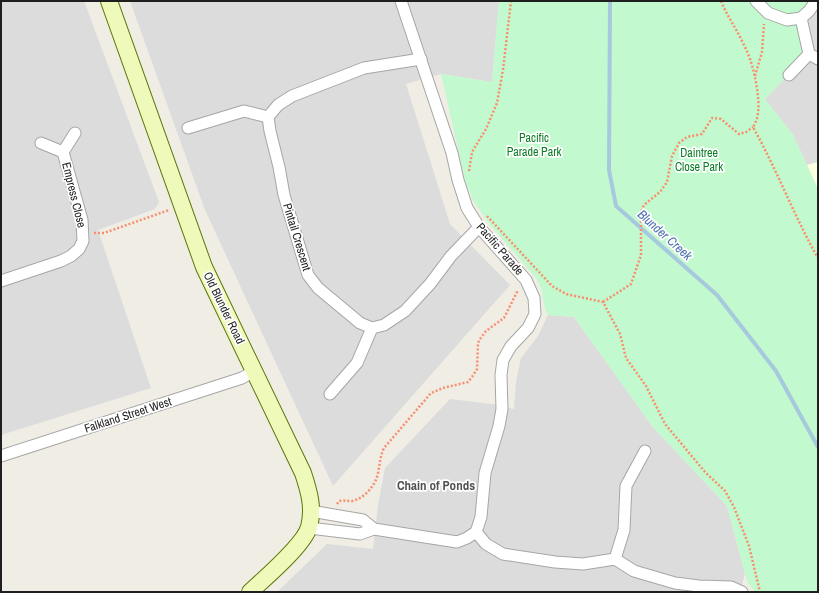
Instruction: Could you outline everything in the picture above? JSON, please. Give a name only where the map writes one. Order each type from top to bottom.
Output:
[{"type":"main road","name":"Old Blunder Road","points":[[109,1],[204,267],[303,473],[310,492],[311,511],[309,528],[303,540],[250,592]]},
{"type":"street","name":"Pacific Parade","points":[[401,1],[452,153],[458,180],[467,208],[479,227],[526,280],[534,298],[535,314],[528,328],[511,346],[503,360],[500,375],[502,409],[499,426],[485,473],[481,517],[476,532]]},
{"type":"street","points":[[756,1],[768,13],[787,20],[801,18],[809,11],[816,1]]},
{"type":"street","points":[[789,75],[814,56],[801,18]]},
{"type":"street","points":[[188,128],[244,111],[268,117],[278,105],[292,96],[364,68],[421,59]]},
{"type":"street","name":"Pintail Crescent","points":[[268,117],[284,195],[308,274],[318,288],[360,322],[372,328]]},
{"type":"street","name":"Empress Close","points":[[62,152],[75,133]]},
{"type":"street","name":"Empress Close","points":[[1,281],[61,261],[71,256],[79,249],[83,241],[84,234],[82,220],[62,152],[42,143]]},
{"type":"street","points":[[330,394],[357,363],[372,328],[384,325],[405,311],[430,284],[451,256],[479,227]]},
{"type":"street","name":"Falkland Street West","points":[[1,456],[242,378],[254,371]]},
{"type":"street","points":[[615,559],[624,530],[626,486],[645,451]]},
{"type":"street","points":[[311,511],[363,520],[374,529]]},
{"type":"street","points":[[309,528],[360,534],[374,529],[457,542],[476,532],[486,544],[504,554],[555,562],[582,564],[615,559],[634,571],[674,583],[699,586],[731,587],[742,592]]},
{"type":"path","points":[[469,173],[472,152],[486,129],[497,103],[503,70],[511,1]]},
{"type":"path","points":[[486,215],[552,286],[566,294],[603,302],[631,284],[641,255],[641,212],[644,204],[660,192],[666,182],[672,156],[679,143],[687,137],[702,134],[712,118],[721,119],[739,134],[746,132],[753,127],[756,122],[758,114],[755,76],[743,43],[721,1]]},
{"type":"path","points":[[755,76],[762,52],[763,28],[768,13]]},
{"type":"path","points":[[753,127],[769,157],[807,240],[818,258]]},
{"type":"path","points":[[84,234],[104,233],[182,206]]},
{"type":"path","points":[[336,515],[337,503],[339,501],[359,499],[370,490],[377,478],[380,459],[384,448],[431,393],[443,388],[468,382],[477,369],[478,343],[480,338],[486,330],[504,318],[519,287],[538,270]]},
{"type":"path","points":[[603,302],[620,334],[626,358],[646,386],[666,424],[705,472],[725,491],[734,507],[749,546],[760,592]]},
{"type":"shaded area","points":[[1,1],[84,1],[159,202],[155,209],[98,230],[151,388],[1,435]]},
{"type":"shaded area","points":[[130,1],[499,1],[492,82],[441,74],[406,84],[450,224],[510,285],[333,486],[205,210]]},
{"type":"shaded area","points":[[818,1],[818,162],[807,165],[793,135],[765,99],[809,54],[801,18]]},
{"type":"shaded area","points":[[818,162],[818,189],[807,165]]},
{"type":"shaded area","points":[[548,315],[574,317],[652,426],[727,506],[745,574],[740,592],[277,592],[327,544],[373,549],[378,505],[385,468],[450,399],[492,404],[514,409],[516,382],[521,358],[538,336]]},
{"type":"green space","points":[[499,1],[816,1],[801,18],[809,54],[765,99],[793,135],[818,189],[818,592],[755,592],[748,583],[745,574],[727,506],[652,426],[574,317],[548,315],[545,309],[541,288],[536,278],[491,226],[474,202],[466,184],[441,74],[492,82]]},
{"type":"waterway","name":"Blunder Creek","points":[[610,1],[609,170],[616,206],[717,295],[776,371],[818,447]]},
{"type":"district","name":"Chain of Ponds","points":[[436,485]]},
{"type":"park label","name":"Pacific Parade Park","points":[[534,145]]},
{"type":"park label","name":"Daintree Close Park","points":[[699,160]]}]
